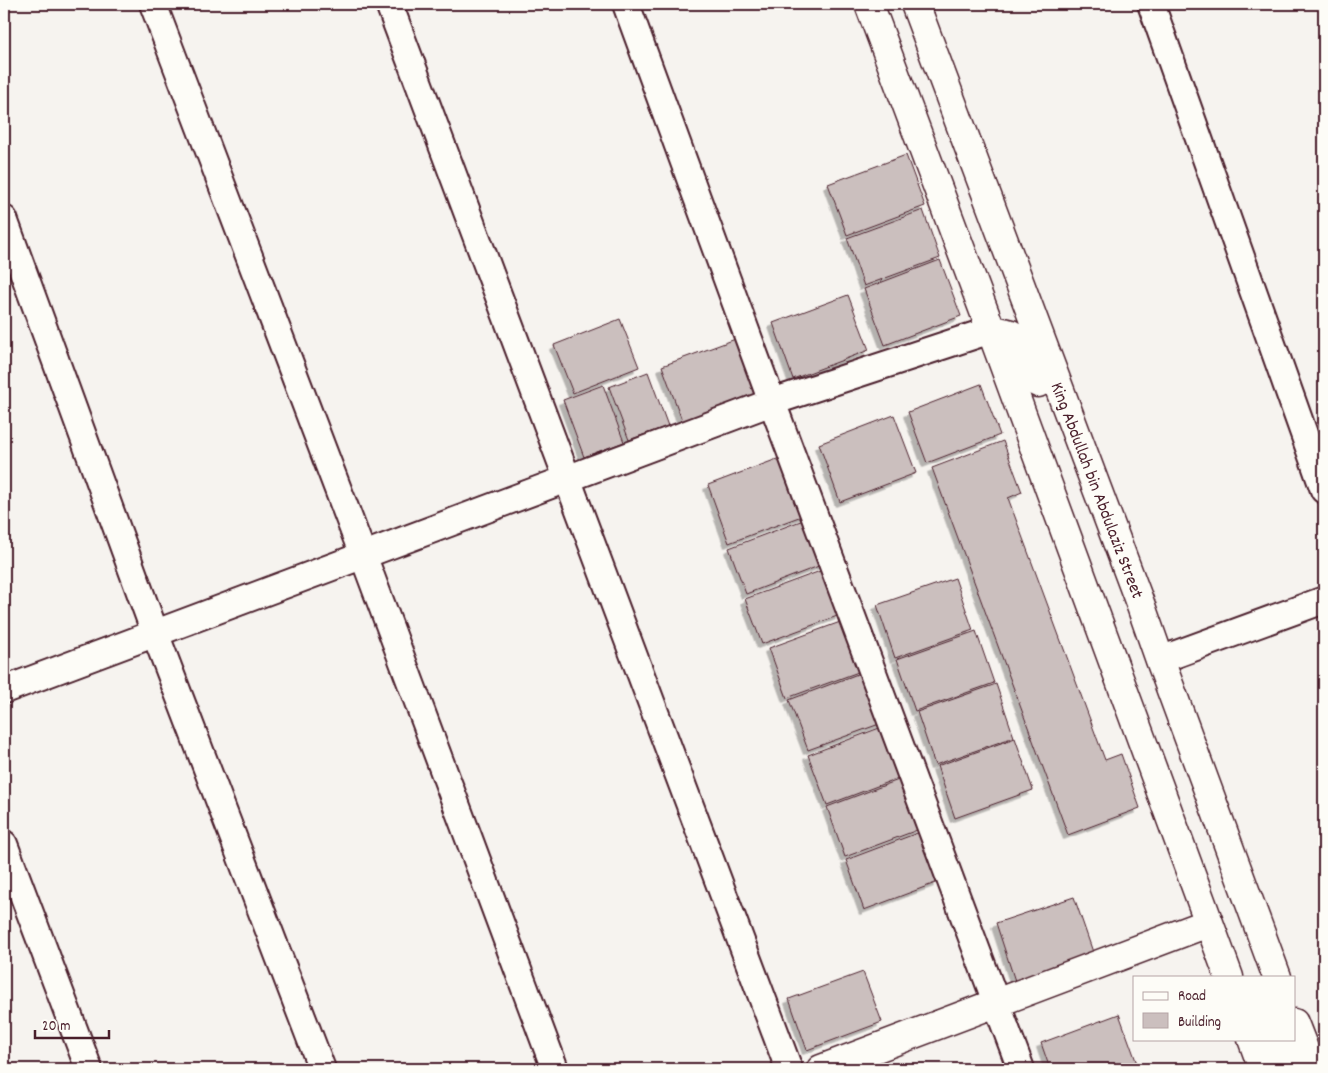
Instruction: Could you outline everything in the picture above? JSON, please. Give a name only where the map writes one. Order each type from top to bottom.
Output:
[{"type":"main road","points":[[869,4],[991,330],[1208,923],[1229,974]]},
{"type":"main road","name":"King Abdullah bin Abdulaziz Street","points":[[915,4],[1141,606],[1277,976]]},
{"type":"main road","points":[[991,330],[1010,334],[1023,346],[1112,561],[1141,606]]},
{"type":"main road","points":[[821,1069],[1208,923]]},
{"type":"main road","points":[[1296,1028],[1312,1069]]},
{"type":"main road","points":[[1252,1040],[1263,1069]]},
{"type":"main road","points":[[1276,1040],[1288,1069]]},
{"type":"street","points":[[153,4],[364,555],[555,1069]]},
{"type":"street","points":[[389,4],[789,1069]]},
{"type":"street","points":[[626,4],[772,402],[1021,1069]]},
{"type":"street","points":[[1151,4],[1324,490]]},
{"type":"street","points":[[4,219],[155,634],[322,1069]]},
{"type":"street","points":[[4,690],[772,402],[991,330]]},
{"type":"street","points":[[1160,660],[1324,600]]},
{"type":"street","points":[[4,844],[89,1069]]},
{"type":"building","points":[[906,155],[925,206],[847,235],[828,184]]},
{"type":"building","points":[[923,210],[940,258],[864,286],[847,238]]},
{"type":"building","points":[[940,260],[961,316],[885,345],[864,289]]},
{"type":"building","points":[[848,295],[869,350],[793,379],[773,323]]},
{"type":"building","points":[[620,319],[639,367],[573,393],[554,345]]},
{"type":"building","points":[[741,337],[761,394],[683,423],[662,366]]},
{"type":"building","points":[[648,372],[668,426],[629,440],[609,387]]},
{"type":"building","points":[[981,384],[1000,435],[927,463],[908,412]]},
{"type":"building","points":[[603,385],[624,442],[584,457],[563,400]]},
{"type":"building","points":[[894,415],[916,473],[840,502],[819,444]]},
{"type":"building","points":[[1003,441],[1022,492],[1008,498],[1105,760],[1121,754],[1140,808],[1068,835],[932,468]]},
{"type":"building","points":[[785,456],[807,514],[729,543],[708,485]]},
{"type":"building","points":[[806,519],[824,564],[746,594],[729,548]]},
{"type":"building","points":[[823,570],[840,615],[762,644],[745,599]]},
{"type":"building","points":[[955,578],[973,630],[895,658],[877,605]]},
{"type":"building","points":[[843,621],[861,671],[787,698],[769,648]]},
{"type":"building","points":[[976,631],[994,683],[915,711],[897,659]]},
{"type":"building","points":[[863,672],[882,723],[808,750],[789,700]]},
{"type":"building","points":[[996,684],[1014,737],[935,765],[917,712]]},
{"type":"building","points":[[882,727],[901,777],[827,805],[808,755]]},
{"type":"building","points":[[1015,738],[1033,790],[955,818],[937,766]]},
{"type":"building","points":[[901,779],[920,829],[845,857],[827,807]]},
{"type":"building","points":[[920,832],[938,882],[864,910],[846,860]]},
{"type":"building","points":[[1074,897],[1094,955],[1015,981],[996,923]]},
{"type":"building","points":[[863,972],[882,1022],[807,1050],[789,999]]},
{"type":"building","points":[[1119,1014],[1139,1069],[1050,1069],[1041,1043]]}]
